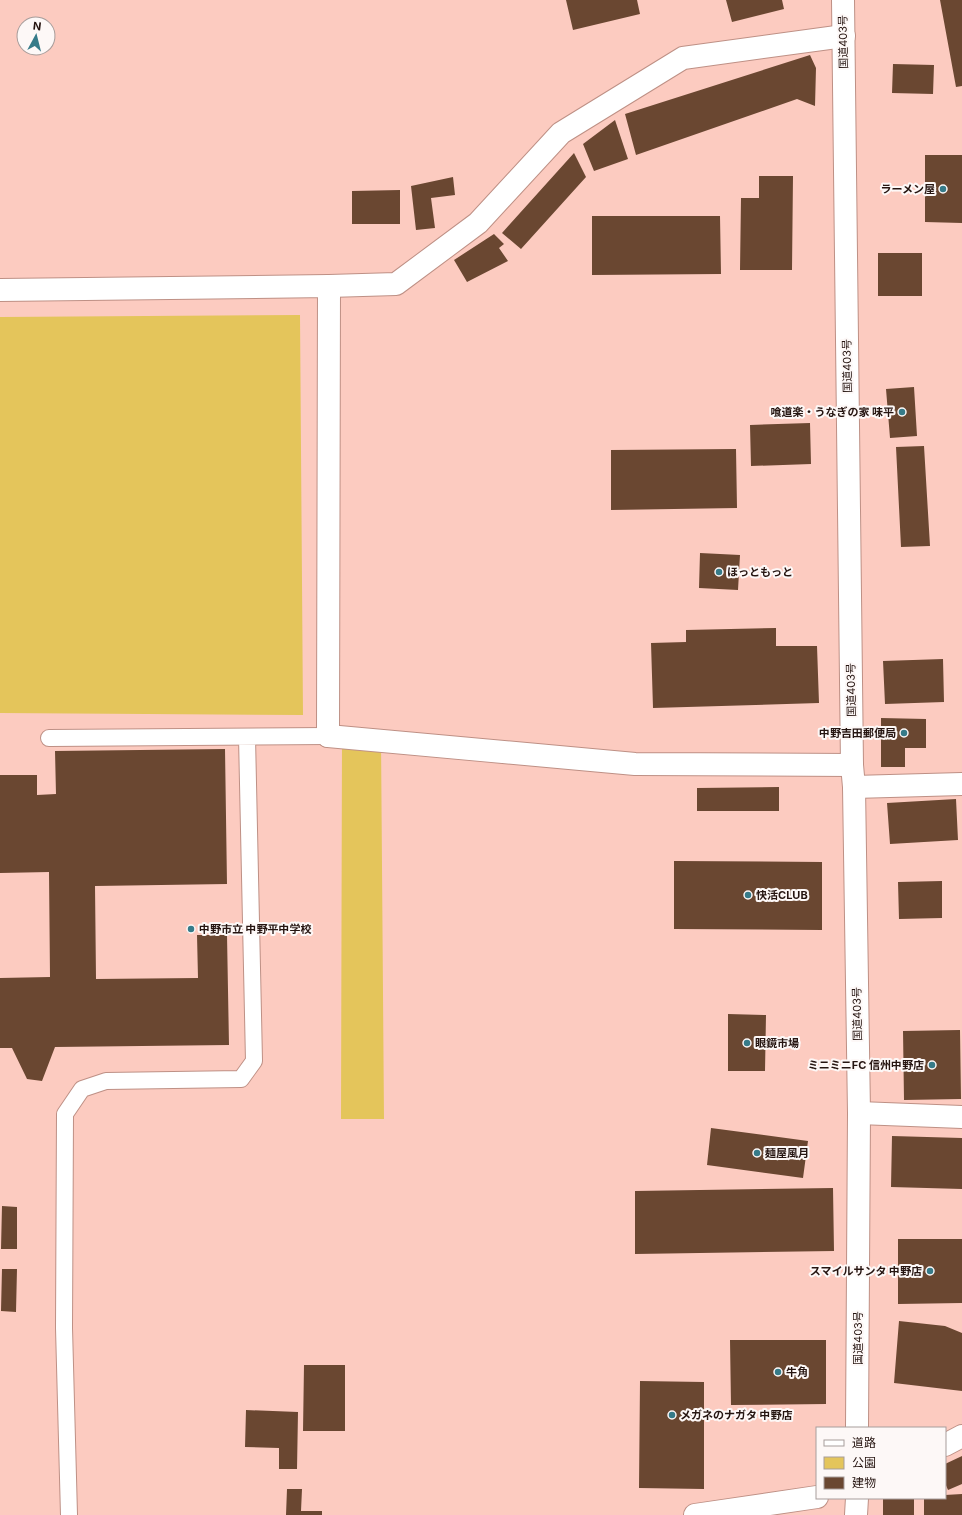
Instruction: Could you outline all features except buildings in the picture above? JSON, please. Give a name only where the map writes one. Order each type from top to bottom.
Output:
[{"type":"main road","name":"国道403号","points":[[843,0],[852,765],[854,787],[859,1113],[857,1427]]},
{"type":"main road","points":[[0,290],[396,284],[478,223],[561,134],[683,58],[844,36]]},
{"type":"main road","points":[[329,286],[328,736],[635,764],[852,765]]},
{"type":"main road","points":[[854,787],[962,784]]},
{"type":"main road","points":[[859,1113],[962,1116]]},
{"type":"main road","points":[[946,1444],[962,1436]]},
{"type":"main road","points":[[695,1515],[816,1497]]},
{"type":"main road","points":[[856,1515],[857,1499]]},
{"type":"lane","points":[[49,738],[328,736]]},
{"type":"lane","points":[[69,1515],[64,1328],[65,1114],[82,1089],[106,1081],[241,1079],[254,1061],[247,737]]},
{"type":"green space","points":[[300,315],[303,715],[0,713],[0,317]]},
{"type":"green space","points":[[342,736],[381,739],[384,1119],[341,1119]]},
{"type":"place","name":"ラーメン屋","points":[[943,189]]},
{"type":"place","name":"喰道楽・うなぎの家 味平","points":[[902,412]]},
{"type":"place","name":"ほっともっと","points":[[719,572]]},
{"type":"place","name":"中野吉田郵便局","points":[[904,733]]},
{"type":"place","name":"快活CLUB","points":[[748,895]]},
{"type":"place","name":"中野市立 中野平中学校","points":[[191,929]]},
{"type":"place","name":"眼鏡市場","points":[[747,1043]]},
{"type":"place","name":"ミニミニFC 信州中野店","points":[[932,1065]]},
{"type":"place","name":"麺屋風月","points":[[757,1153]]},
{"type":"place","name":"スマイルサンタ 中野店","points":[[930,1271]]},
{"type":"place","name":"牛角","points":[[778,1372]]},
{"type":"place","name":"メガネのナガタ 中野店","points":[[672,1415]]}]
